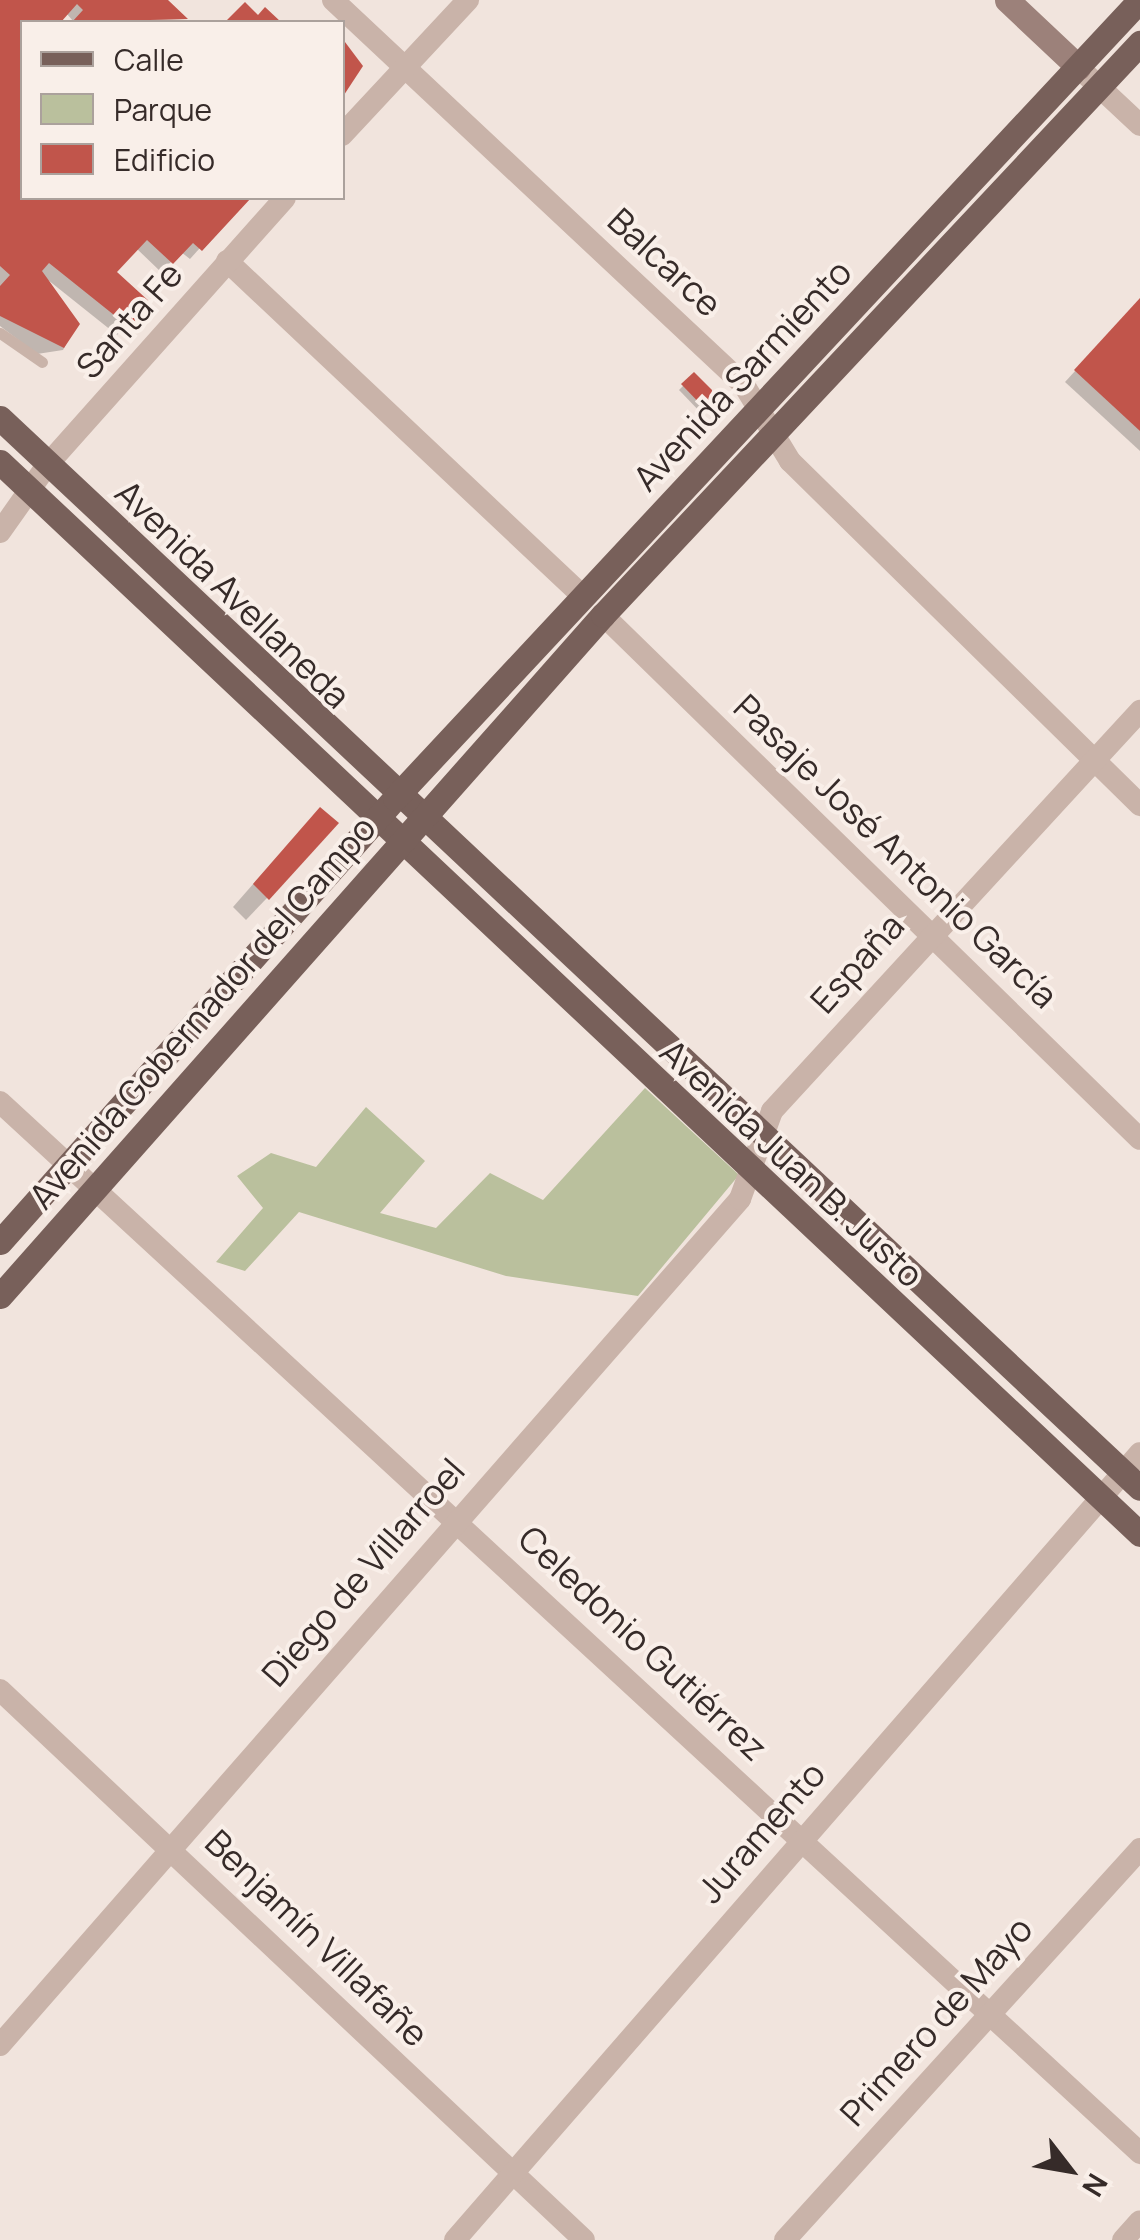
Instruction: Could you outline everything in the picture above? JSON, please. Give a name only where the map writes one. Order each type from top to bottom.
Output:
[{"type":"main road","name":"Avenida Sarmiento","points":[[395,798],[1140,0]]},
{"type":"main road","name":"Avenida Sarmiento","points":[[418,819],[603,614],[1140,42]]},
{"type":"main road","name":"Avenida Avellaneda","points":[[0,418],[418,819]]},
{"type":"main road","name":"Avenida Avellaneda","points":[[0,462],[399,840]]},
{"type":"main road","name":"Avenida Gobernador del Campo","points":[[0,1242],[395,798]]},
{"type":"main road","name":"Avenida Gobernador del Campo","points":[[0,1296],[418,819]]},
{"type":"main road","name":"Avenida Juan B. Justo","points":[[418,819],[758,1136],[1134,1471]]},
{"type":"main road","name":"Avenida Juan B. Justo","points":[[399,840],[752,1175],[1140,1534]]},
{"type":"street","name":"Balcarce","points":[[333,0],[406,65],[761,406],[790,461],[1140,805]]},
{"type":"street","points":[[345,131],[468,0]]},
{"type":"street","points":[[1007,0],[1140,126]]},
{"type":"street","name":"Santa Fe","points":[[0,532],[34,494],[48,464],[283,200]]},
{"type":"street","points":[[227,262],[583,596]]},
{"type":"street","name":"Pasaje José Antonio García","points":[[603,614],[1140,1139]]},
{"type":"street","name":"España","points":[[758,1136],[931,933],[1140,711]]},
{"type":"street","name":"Celedonio Gutiérrez","points":[[0,1102],[99,1184],[1140,2152]]},
{"type":"street","name":"Diego de Villarroel","points":[[0,2044],[457,1517],[740,1199],[752,1175],[758,1136]]},
{"type":"street","name":"Juramento","points":[[455,2240],[1100,1496],[1134,1471]]},
{"type":"street","name":"Benjamín Villafañe","points":[[0,1690],[584,2240]]},
{"type":"street","name":"Primero de Mayo","points":[[785,2240],[1140,1849]]},
{"type":"street","points":[[1122,2240],[1140,2221]]},
{"type":"lane","points":[[0,333],[42,362]]},
{"type":"green space","points":[[645,1088],[739,1175],[638,1296],[506,1276],[299,1212],[245,1271],[216,1262],[263,1208],[237,1176],[271,1153],[316,1167],[366,1107],[425,1161],[380,1213],[436,1228],[490,1173],[543,1200]]},
{"type":"building","points":[[0,0],[168,0],[188,19],[74,20],[83,10],[77,4],[63,20],[20,20],[20,200],[249,200],[202,251],[193,243],[173,264],[147,240],[117,272],[151,303],[129,327],[49,263],[42,271],[80,324],[64,348],[0,316],[0,286],[10,275],[0,266]]},
{"type":"building","points":[[245,2],[258,15],[265,7],[279,20],[227,20]]},
{"type":"building","points":[[345,42],[363,66],[345,93]]},
{"type":"building","points":[[1140,298],[1140,431],[1074,370]]},
{"type":"building","points":[[694,372],[712,390],[710,414],[681,384]]},
{"type":"building","points":[[320,807],[339,823],[269,900],[253,884]]}]
